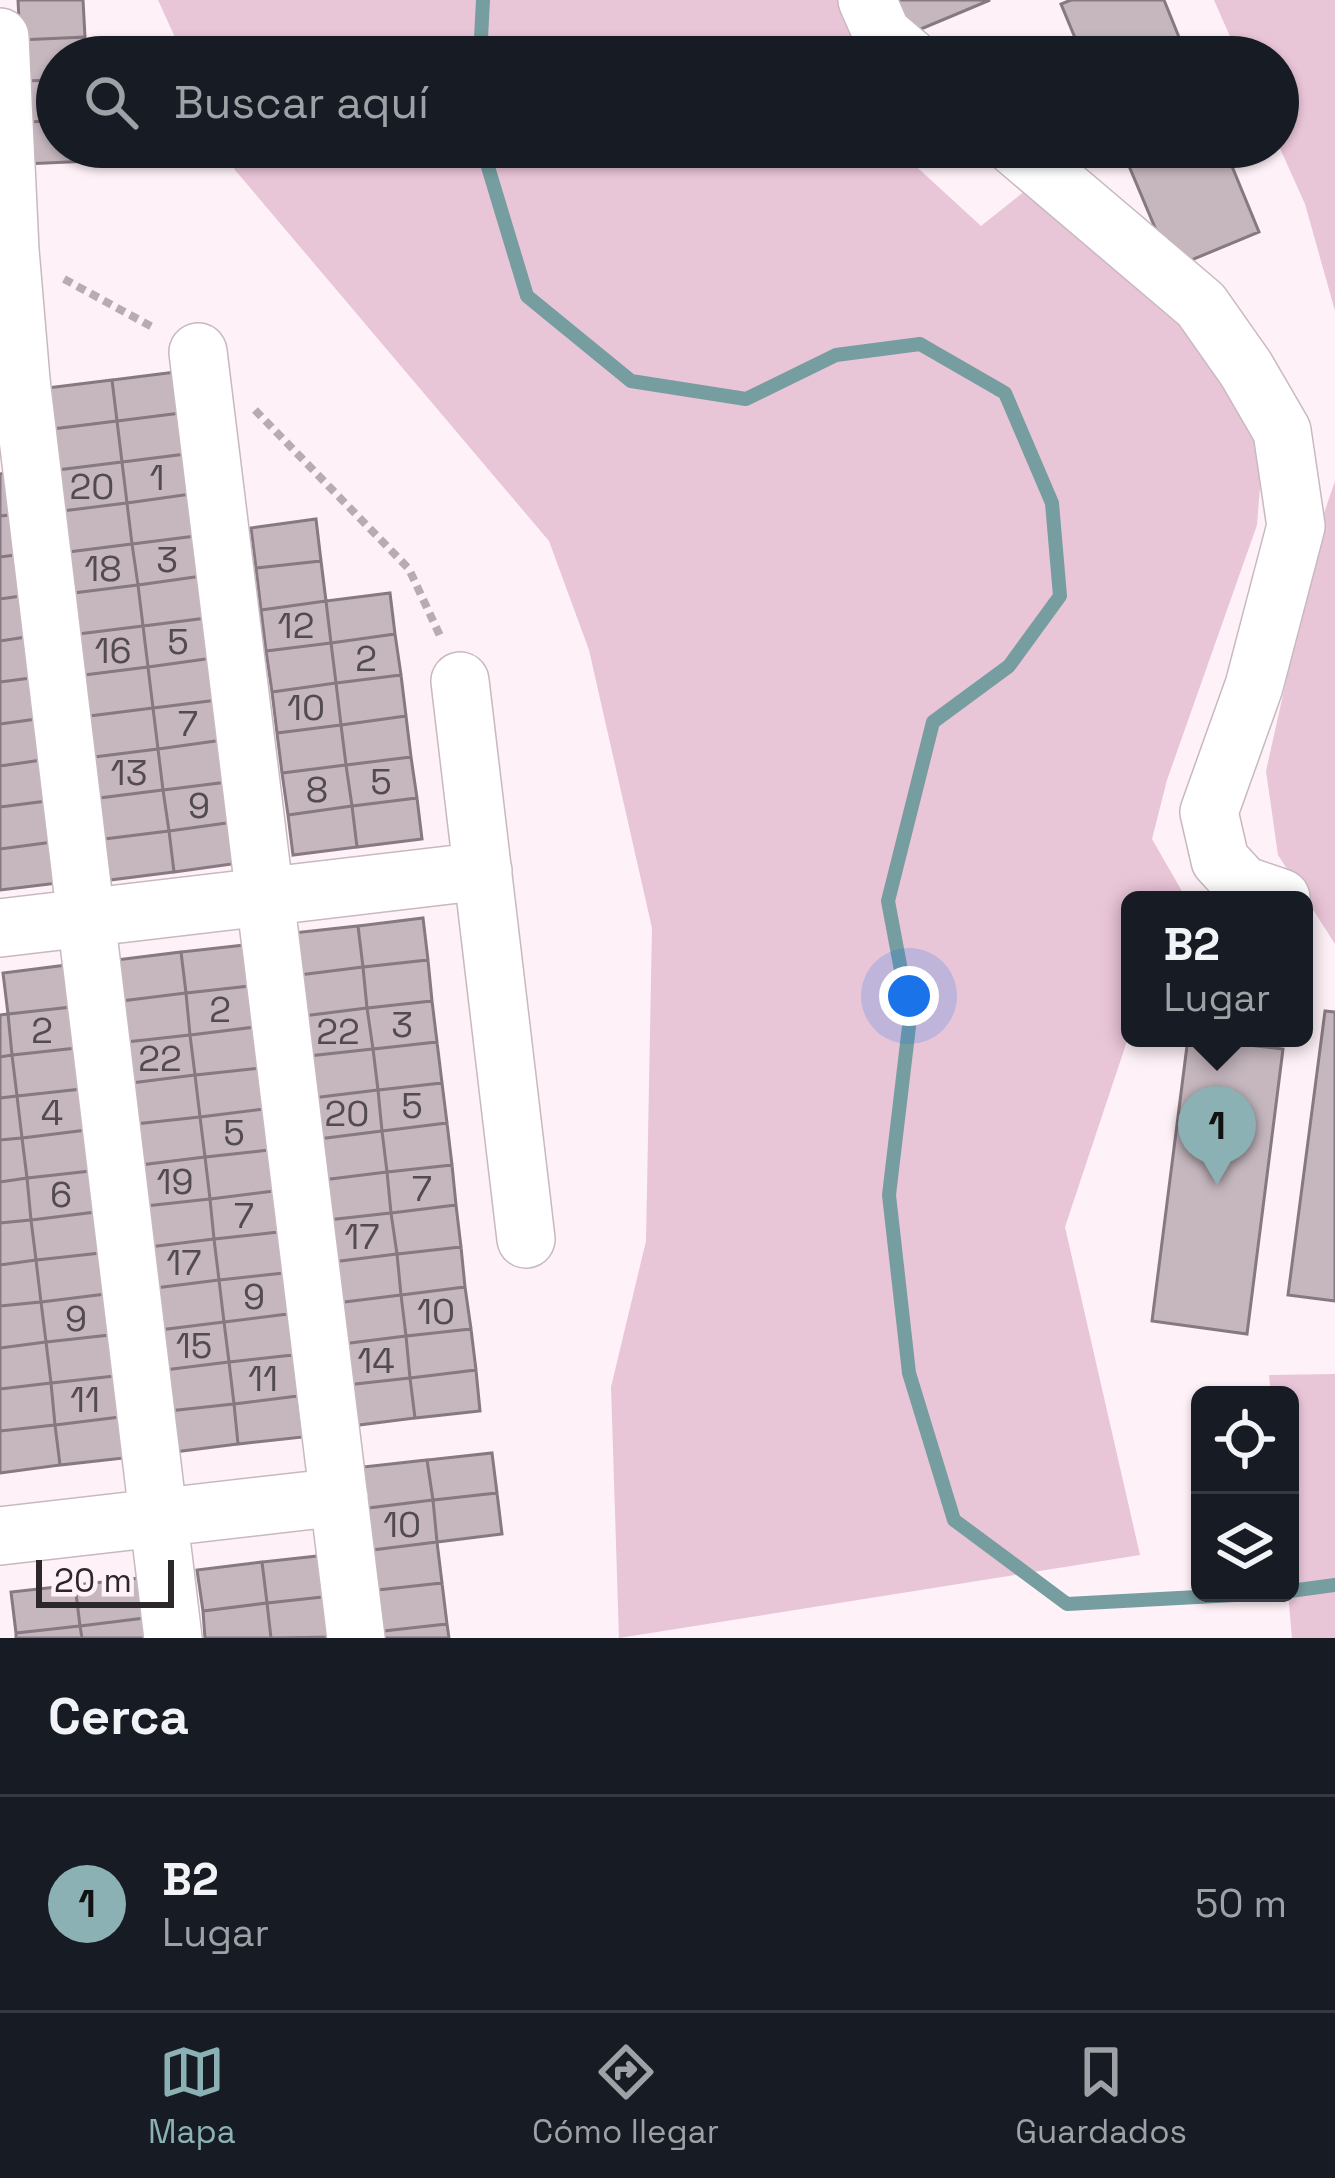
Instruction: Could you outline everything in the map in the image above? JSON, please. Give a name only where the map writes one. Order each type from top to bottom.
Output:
[{"type":"street","points":[[868,0],[884,36]]},
{"type":"street","points":[[0,37],[5,250],[173,1638]]},
{"type":"street","points":[[1040,168],[1201,305],[1282,431],[1296,526],[1255,686],[1209,812],[1220,860],[1243,885],[1261,891]]},
{"type":"street","points":[[198,352],[356,1638]]},
{"type":"street","points":[[460,682],[526,1239]]},
{"type":"street","points":[[0,928],[483,871]]},
{"type":"street","points":[[0,1536],[339,1497]]},
{"type":"shaded area","points":[[158,0],[839,0],[857,36],[174,36]]},
{"type":"shaded area","points":[[1214,0],[1335,0],[1335,311],[1305,204],[1289,168],[1299,168],[1299,36],[1230,36]]},
{"type":"shaded area","points":[[918,168],[981,226],[1031,186],[1184,324],[1264,436],[1257,525],[1167,780],[1152,839],[1182,891],[1121,891],[1121,1047],[1125,1047],[1065,1227],[1140,1555],[619,1638],[611,1387],[646,1241],[652,928],[589,650],[549,541],[235,170]]},
{"type":"shaded area","points":[[1335,481],[1335,944],[1313,910],[1313,891],[1301,891],[1278,855],[1266,771]]},
{"type":"shaded area","points":[[1335,1374],[1335,1638],[1292,1638],[1289,1602],[1299,1602],[1299,1386],[1270,1386],[1269,1375]]},
{"type":"building","points":[[18,0],[83,0],[85,36],[20,40]]},
{"type":"building","points":[[894,0],[990,0],[909,34]]},
{"type":"building","points":[[1071,0],[1164,0],[1179,36],[1074,36],[1061,4]]},
{"type":"building","points":[[36,39],[36,81],[22,81],[20,40]]},
{"type":"building","points":[[22,81],[36,81],[36,122],[24,122]]},
{"type":"building","points":[[24,122],[36,122],[36,163],[25,164]]},
{"type":"building","points":[[1130,168],[1233,168],[1259,232],[1172,268]]},
{"type":"building","points":[[176,372],[181,413],[117,421],[112,380]]},
{"type":"building","points":[[112,380],[117,421],[52,429],[47,388]]},
{"type":"building","points":[[181,413],[186,454],[122,462],[117,421]]},
{"type":"building","points":[[117,421],[122,462],[57,470],[52,429]]},
{"type":"building","points":[[186,454],[191,494],[127,503],[122,462]]},
{"type":"building","points":[[122,462],[127,503],[62,511],[57,470]]},
{"type":"building","points":[[5,473],[10,515],[0,516],[0,474]]},
{"type":"building","points":[[191,494],[196,536],[132,544],[127,503]]},
{"type":"building","points":[[127,503],[132,544],[68,552],[62,511]]},
{"type":"building","points":[[10,515],[15,555],[0,557],[0,516]]},
{"type":"building","points":[[316,519],[321,561],[256,568],[251,528]]},
{"type":"building","points":[[196,536],[202,576],[138,585],[132,544]]},
{"type":"building","points":[[132,544],[138,585],[73,593],[68,552]]},
{"type":"building","points":[[15,555],[21,596],[0,599],[0,557]]},
{"type":"building","points":[[321,561],[326,601],[261,610],[256,568]]},
{"type":"building","points":[[202,576],[207,618],[143,626],[138,585]]},
{"type":"building","points":[[138,585],[143,626],[78,634],[73,593]]},
{"type":"building","points":[[390,593],[395,634],[331,643],[326,601]]},
{"type":"building","points":[[21,596],[26,637],[0,641],[0,599]]},
{"type":"building","points":[[326,601],[331,643],[266,651],[261,610]]},
{"type":"building","points":[[207,618],[213,658],[148,667],[143,626]]},
{"type":"building","points":[[143,626],[148,667],[84,675],[78,634]]},
{"type":"building","points":[[395,634],[401,675],[336,683],[331,643]]},
{"type":"building","points":[[26,637],[31,678],[0,682],[0,641]]},
{"type":"building","points":[[331,643],[336,683],[272,692],[266,651]]},
{"type":"building","points":[[213,658],[218,700],[153,708],[148,667]]},
{"type":"building","points":[[148,667],[153,708],[89,716],[84,675]]},
{"type":"building","points":[[401,675],[406,716],[341,725],[336,683]]},
{"type":"building","points":[[31,678],[37,719],[0,724],[0,682]]},
{"type":"building","points":[[336,683],[341,725],[277,733],[272,692]]},
{"type":"building","points":[[218,700],[223,740],[158,749],[153,708]]},
{"type":"building","points":[[153,708],[158,749],[94,757],[89,716]]},
{"type":"building","points":[[406,716],[411,757],[346,765],[341,725]]},
{"type":"building","points":[[37,719],[42,760],[0,766],[0,724]]},
{"type":"building","points":[[341,725],[346,765],[282,773],[277,733]]},
{"type":"building","points":[[223,740],[228,782],[163,790],[158,749]]},
{"type":"building","points":[[158,749],[163,790],[99,798],[94,757]]},
{"type":"building","points":[[411,757],[417,798],[352,806],[346,765]]},
{"type":"building","points":[[42,760],[47,801],[0,807],[0,766]]},
{"type":"building","points":[[346,765],[352,806],[288,815],[282,773]]},
{"type":"building","points":[[228,782],[234,822],[169,831],[163,790]]},
{"type":"building","points":[[163,790],[169,831],[104,839],[99,798]]},
{"type":"building","points":[[417,798],[422,839],[357,847],[352,806]]},
{"type":"building","points":[[47,801],[53,842],[0,849],[0,807]]},
{"type":"building","points":[[352,806],[357,847],[293,855],[288,815]]},
{"type":"building","points":[[234,822],[239,863],[174,872],[169,831]]},
{"type":"building","points":[[169,831],[174,872],[110,880],[104,839]]},
{"type":"building","points":[[53,842],[58,883],[0,890],[0,849]]},
{"type":"building","points":[[423,918],[428,960],[363,967],[358,926]]},
{"type":"building","points":[[358,926],[363,967],[299,975],[293,933]]},
{"type":"building","points":[[245,945],[250,986],[186,993],[181,952]]},
{"type":"building","points":[[181,952],[186,993],[121,1001],[116,960]]},
{"type":"building","points":[[428,960],[432,1001],[367,1008],[363,967]]},
{"type":"building","points":[[67,965],[72,1007],[8,1014],[3,973]]},
{"type":"building","points":[[363,967],[367,1008],[303,1016],[299,975]]},
{"type":"building","points":[[250,986],[255,1027],[190,1035],[186,993]]},
{"type":"building","points":[[186,993],[190,1035],[126,1042],[121,1001]]},
{"type":"building","points":[[432,1001],[437,1042],[373,1049],[367,1008]]},
{"type":"building","points":[[72,1007],[77,1048],[12,1055],[8,1014]]},
{"type":"building","points":[[367,1008],[373,1049],[308,1056],[303,1016]]},
{"type":"building","points":[[1325,1011],[1335,1012],[1335,1301],[1288,1295]]},
{"type":"building","points":[[8,1014],[12,1055],[0,1057],[0,1015]]},
{"type":"building","points":[[255,1027],[260,1068],[195,1075],[190,1035]]},
{"type":"building","points":[[190,1035],[195,1075],[131,1083],[126,1042]]},
{"type":"building","points":[[437,1042],[442,1083],[378,1090],[373,1049]]},
{"type":"building","points":[[1187,1047],[1283,1049],[1247,1334],[1152,1321]]},
{"type":"building","points":[[77,1048],[82,1089],[17,1096],[12,1055]]},
{"type":"building","points":[[373,1049],[378,1090],[312,1098],[308,1056]]},
{"type":"building","points":[[12,1055],[17,1096],[0,1098],[0,1057]]},
{"type":"building","points":[[260,1068],[264,1109],[200,1117],[195,1075]]},
{"type":"building","points":[[195,1075],[200,1117],[135,1124],[131,1083]]},
{"type":"building","points":[[442,1083],[447,1123],[382,1131],[378,1090]]},
{"type":"building","points":[[82,1089],[87,1130],[22,1138],[17,1096]]},
{"type":"building","points":[[378,1090],[382,1131],[318,1139],[312,1098]]},
{"type":"building","points":[[17,1096],[22,1138],[0,1140],[0,1098]]},
{"type":"building","points":[[264,1109],[269,1150],[205,1157],[200,1117]]},
{"type":"building","points":[[200,1117],[205,1157],[140,1165],[135,1124]]},
{"type":"building","points":[[447,1123],[452,1165],[387,1172],[382,1131]]},
{"type":"building","points":[[87,1130],[91,1171],[27,1178],[22,1138]]},
{"type":"building","points":[[382,1131],[387,1172],[322,1180],[318,1139]]},
{"type":"building","points":[[22,1138],[27,1178],[0,1182],[0,1140]]},
{"type":"building","points":[[269,1150],[274,1191],[210,1199],[205,1157]]},
{"type":"building","points":[[205,1157],[210,1199],[145,1206],[140,1165]]},
{"type":"building","points":[[452,1165],[456,1205],[391,1213],[387,1172]]},
{"type":"building","points":[[91,1171],[96,1212],[31,1220],[27,1178]]},
{"type":"building","points":[[387,1172],[391,1213],[327,1220],[322,1180]]},
{"type":"building","points":[[27,1178],[31,1220],[0,1223],[0,1182]]},
{"type":"building","points":[[274,1191],[279,1232],[214,1239],[210,1199]]},
{"type":"building","points":[[210,1199],[214,1239],[149,1247],[145,1206]]},
{"type":"building","points":[[456,1205],[461,1247],[397,1254],[391,1213]]},
{"type":"building","points":[[96,1212],[101,1253],[36,1260],[31,1220]]},
{"type":"building","points":[[391,1213],[397,1254],[332,1262],[327,1220]]},
{"type":"building","points":[[31,1220],[36,1260],[0,1265],[0,1223]]},
{"type":"building","points":[[279,1232],[284,1273],[219,1280],[214,1239]]},
{"type":"building","points":[[214,1239],[219,1280],[155,1288],[149,1247]]},
{"type":"building","points":[[461,1247],[465,1287],[401,1295],[397,1254]]},
{"type":"building","points":[[101,1253],[106,1294],[41,1302],[36,1260]]},
{"type":"building","points":[[397,1254],[401,1295],[336,1303],[332,1262]]},
{"type":"building","points":[[36,1260],[41,1302],[0,1306],[0,1265]]},
{"type":"building","points":[[284,1273],[288,1314],[224,1322],[219,1280]]},
{"type":"building","points":[[219,1280],[224,1322],[159,1330],[155,1288]]},
{"type":"building","points":[[465,1287],[471,1329],[406,1336],[401,1295]]},
{"type":"building","points":[[106,1294],[110,1335],[46,1342],[41,1302]]},
{"type":"building","points":[[401,1295],[406,1336],[342,1344],[336,1303]]},
{"type":"building","points":[[41,1302],[46,1342],[0,1348],[0,1306]]},
{"type":"building","points":[[288,1314],[293,1355],[229,1362],[224,1322]]},
{"type":"building","points":[[224,1322],[229,1362],[164,1370],[159,1330]]},
{"type":"building","points":[[471,1329],[476,1370],[410,1378],[406,1336]]},
{"type":"building","points":[[110,1335],[115,1376],[51,1383],[46,1342]]},
{"type":"building","points":[[406,1336],[410,1378],[346,1385],[342,1344]]},
{"type":"building","points":[[46,1342],[51,1383],[0,1389],[0,1348]]},
{"type":"building","points":[[293,1355],[298,1396],[234,1404],[229,1362]]},
{"type":"building","points":[[229,1362],[234,1404],[168,1411],[164,1370]]},
{"type":"building","points":[[476,1370],[480,1411],[415,1418],[410,1378]]},
{"type":"building","points":[[115,1376],[120,1417],[55,1425],[51,1383]]},
{"type":"building","points":[[410,1378],[415,1418],[351,1426],[346,1385]]},
{"type":"building","points":[[51,1383],[55,1425],[0,1431],[0,1389]]},
{"type":"building","points":[[298,1396],[303,1437],[238,1444],[234,1404]]},
{"type":"building","points":[[234,1404],[238,1444],[174,1452],[168,1411]]},
{"type":"building","points":[[120,1417],[124,1458],[60,1465],[55,1425]]},
{"type":"building","points":[[55,1425],[60,1465],[0,1473],[0,1431]]},
{"type":"building","points":[[492,1453],[497,1493],[433,1500],[427,1460]]},
{"type":"building","points":[[427,1460],[433,1500],[368,1508],[363,1467]]},
{"type":"building","points":[[497,1493],[502,1534],[437,1542],[433,1500]]},
{"type":"building","points":[[433,1500],[437,1542],[372,1550],[368,1508]]},
{"type":"building","points":[[437,1542],[442,1583],[377,1590],[372,1550]]},
{"type":"building","points":[[327,1555],[332,1596],[267,1603],[262,1562]]},
{"type":"building","points":[[262,1562],[267,1603],[203,1611],[197,1570]]},
{"type":"building","points":[[140,1578],[145,1618],[80,1626],[75,1585]]},
{"type":"building","points":[[442,1583],[447,1624],[383,1631],[377,1590]]},
{"type":"building","points":[[75,1585],[80,1626],[16,1633],[11,1592]]},
{"type":"building","points":[[332,1596],[336,1637],[271,1638],[267,1603]]},
{"type":"building","points":[[267,1603],[271,1638],[205,1638],[203,1611]]},
{"type":"building","points":[[145,1618],[147,1638],[82,1638],[80,1626]]},
{"type":"building","points":[[447,1624],[449,1638],[383,1638],[383,1631]]},
{"type":"building","points":[[80,1626],[82,1638],[16,1638],[16,1633]]},
{"type":"waterway","points":[[481,36],[483,0]]},
{"type":"waterway","points":[[488,168],[527,296],[631,381],[746,399],[836,355],[920,344],[1005,393],[1052,503],[1060,596],[1009,666],[933,722],[888,901],[910,1018],[889,1195],[909,1373],[954,1520],[1067,1604],[1191,1597]]},
{"type":"waterway","points":[[1299,1590],[1335,1585]]},
{"type":"place","name":"B2","points":[[1217,1185]]}]
